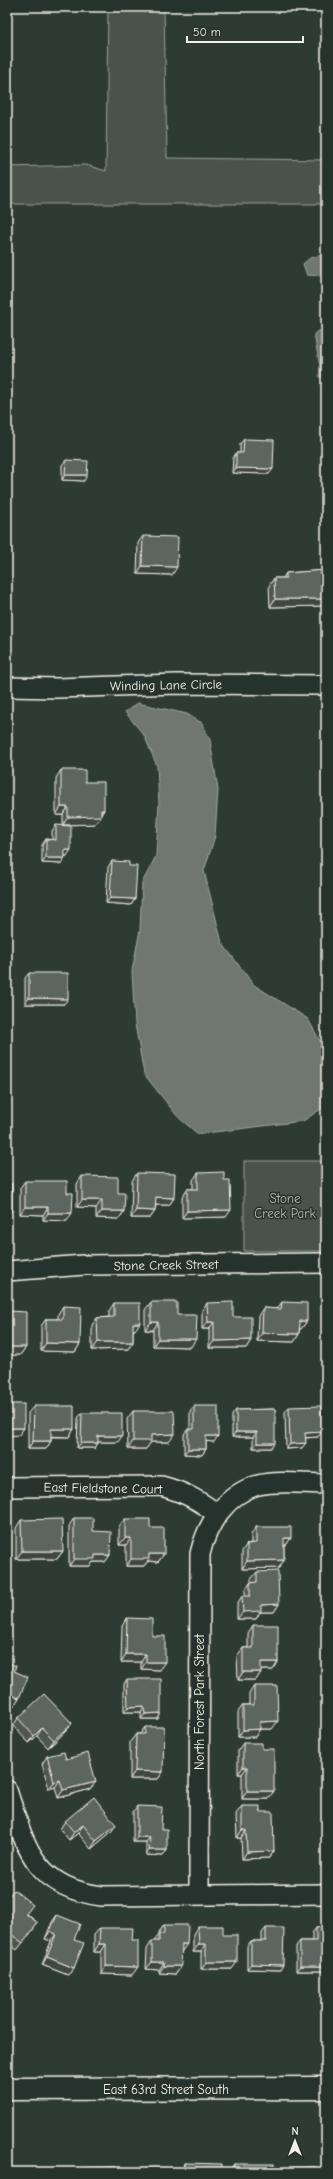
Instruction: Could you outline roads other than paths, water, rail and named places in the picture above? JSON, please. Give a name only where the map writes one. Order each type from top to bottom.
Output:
[{"type":"main road","name":"East 63rd Street South","points":[[7,2089],[326,2088]]},
{"type":"street","name":"Winding Lane Circle","points":[[7,687],[58,688],[176,684],[326,685]]},
{"type":"street","name":"Stone Creek Street","points":[[7,1271],[84,1265],[326,1263]]},
{"type":"street","name":"North Forest Park Street","points":[[199,1894],[200,1554],[204,1537],[217,1514],[240,1494],[258,1485],[326,1484]]},
{"type":"street","name":"East Fieldstone Court","points":[[7,1487],[161,1486],[180,1491],[197,1498],[217,1514]]},
{"type":"street","points":[[7,1790],[24,1840],[32,1857],[46,1874],[68,1888],[84,1894],[102,1896],[326,1894]]},
{"type":"park label","name":"Stone Creek Park","points":[[285,1206]]}]
